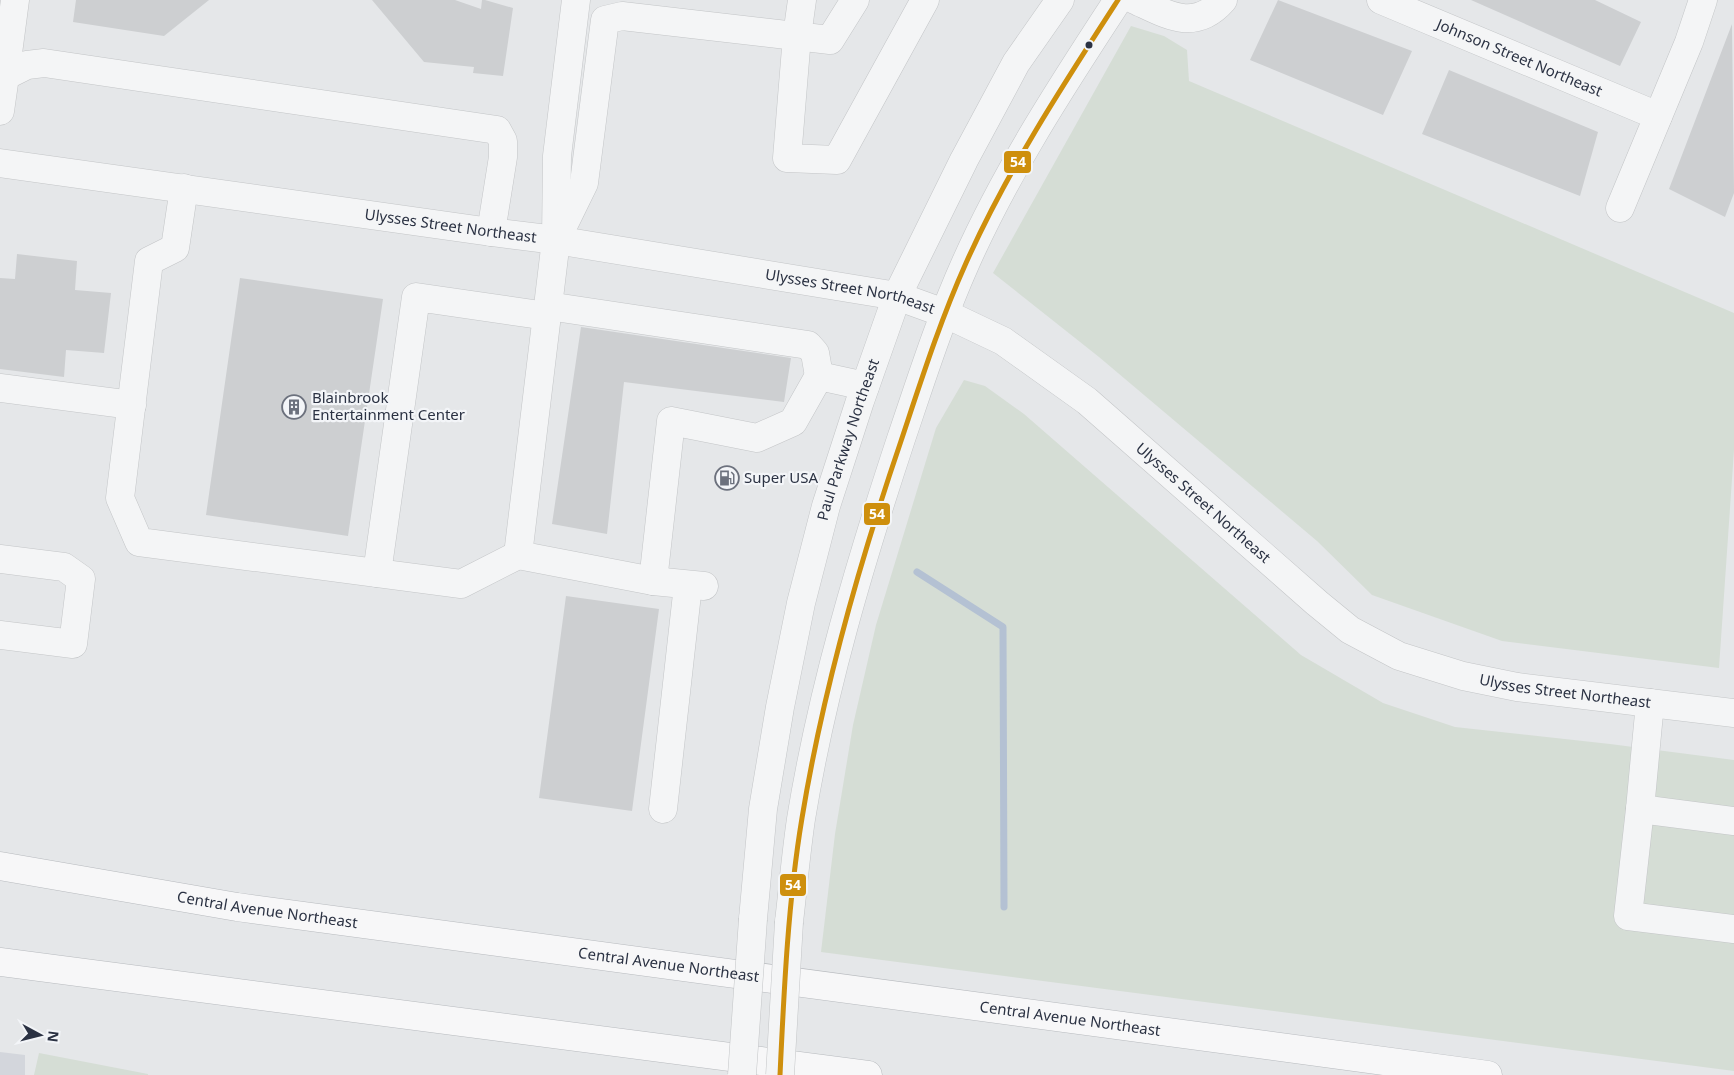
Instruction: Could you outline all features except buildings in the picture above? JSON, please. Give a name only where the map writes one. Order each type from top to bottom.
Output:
[{"type":"highway","name":"Central Avenue Northeast","points":[[0,866],[236,907],[1488,1075]]},
{"type":"highway","points":[[0,962],[868,1075]]},
{"type":"street","points":[[0,111],[15,0]]},
{"type":"street","points":[[518,554],[556,240],[557,156],[576,0]]},
{"type":"street","points":[[802,0],[797,36],[787,158],[837,160],[925,0]]},
{"type":"street","points":[[556,240],[584,183],[605,20],[622,16],[830,40],[855,0]]},
{"type":"street","name":"Paul Parkway Northeast","points":[[742,1075],[763,809],[780,707],[801,603],[826,506],[865,386],[898,296],[964,160],[1016,64],[1060,0]]},
{"type":"street","points":[[780,1075],[790,922],[801,819],[823,713],[847,616],[876,515],[944,314],[967,260],[1009,178],[1063,84],[1118,0]]},
{"type":"street","points":[[1135,0],[1180,20],[1200,16],[1223,0]]},
{"type":"street","name":"Johnson Street Northeast","points":[[1381,0],[1658,116]]},
{"type":"street","points":[[1620,208],[1689,42],[1703,0]]},
{"type":"street","points":[[5,76],[27,65],[44,63],[497,130],[504,142],[491,232]]},
{"type":"street","name":"Ulysses Street Northeast","points":[[0,163],[556,240],[898,296],[944,314],[1003,341],[1087,401],[1350,630],[1399,656],[1463,676],[1517,687],[1734,713]]},
{"type":"street","points":[[184,188],[175,248],[149,261],[120,498],[139,542],[461,584],[518,554],[653,581],[696,586],[664,810]]},
{"type":"street","points":[[377,573],[416,297],[548,311],[808,345],[815,353],[818,376],[793,422],[756,438],[671,421],[653,581]]},
{"type":"street","points":[[818,376],[865,386]]},
{"type":"street","points":[[0,388],[132,405]]},
{"type":"street","points":[[0,559],[64,567],[81,578],[73,644],[0,635]]},
{"type":"street","points":[[1650,702],[1628,916],[1734,929]]},
{"type":"street","points":[[1640,809],[1734,821]]},
{"type":"shaded area","points":[[1131,26],[1164,36],[1187,50],[1189,81],[1734,313],[1734,450],[1719,668],[1502,641],[1372,595],[1317,541],[1099,357],[993,273]]},
{"type":"shaded area","points":[[964,380],[985,386],[1024,414],[1301,655],[1383,703],[1455,727],[1734,760],[1734,1071],[821,952],[835,834],[853,725],[876,625],[936,428]]},
{"type":"shaded area","points":[[0,1052],[25,1055],[25,1075],[0,1075]]},
{"type":"shaded area","points":[[39,1053],[148,1074],[148,1075],[34,1075]]},
{"type":"waterway","points":[[917,572],[1003,627],[1004,907]]},
{"type":"transit line","name":"54","points":[[780,1075],[790,914],[802,818],[831,675],[871,534],[931,351],[966,263],[999,195],[1018,162],[1118,0]]},
{"type":"place","name":"Blainbrook Entertainment Center","points":[[294,407]]},
{"type":"place","name":"Super USA","points":[[727,478]]}]
